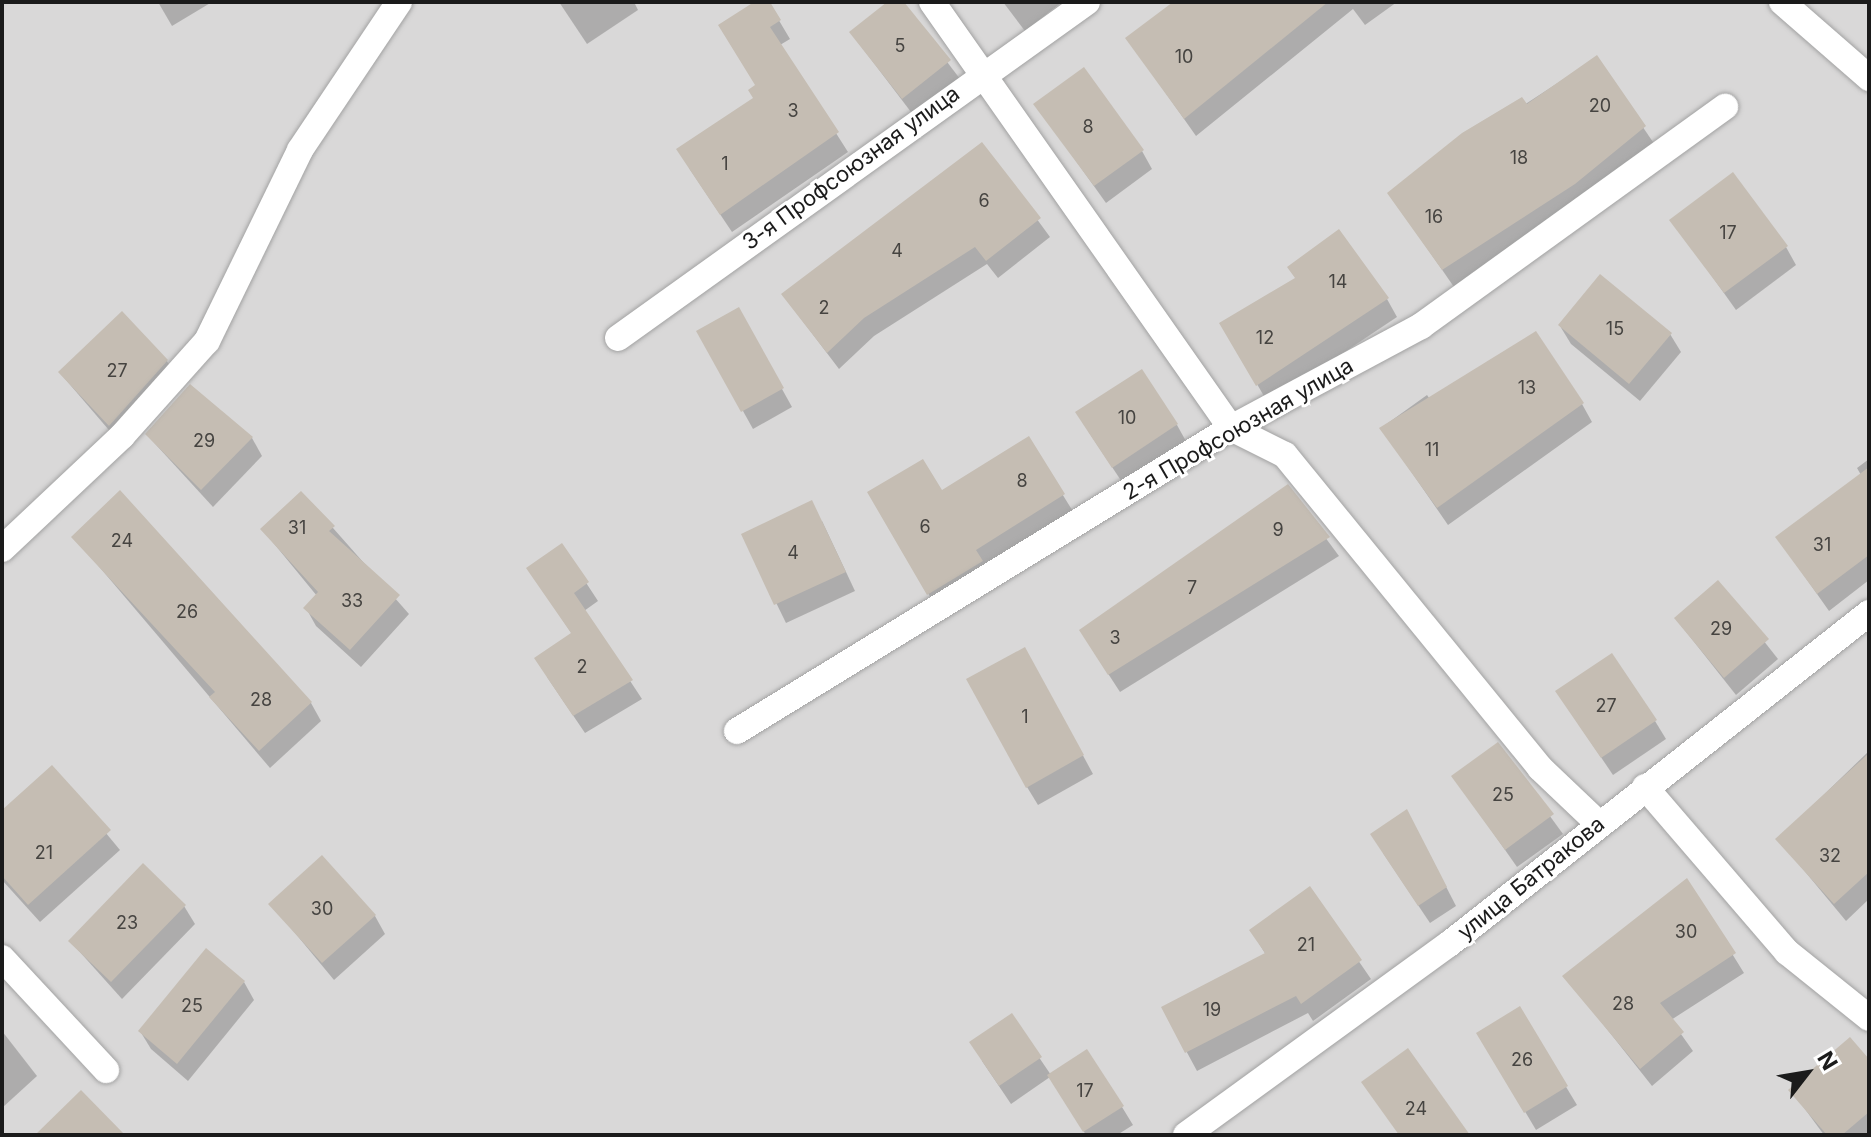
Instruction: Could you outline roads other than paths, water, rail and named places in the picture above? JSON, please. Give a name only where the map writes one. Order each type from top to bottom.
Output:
[{"type":"street","points":[[2,549],[122,436],[207,341],[300,150],[399,2]]},
{"type":"street","points":[[932,2],[1231,428],[1285,455],[1540,768],[1599,824]]},
{"type":"street","name":"3-я Профсоюзная улица","points":[[618,338],[984,72],[1087,2]]},
{"type":"street","points":[[1782,2],[1869,78]]},
{"type":"street","name":"2-я Профсоюзная улица","points":[[737,731],[1231,428],[1421,326],[1725,107]]},
{"type":"street","name":"улица Батракова","points":[[1186,1135],[1449,944],[1869,613]]},
{"type":"street","points":[[1645,787],[1787,952],[1869,1018]]},
{"type":"street","points":[[2,958],[106,1070]]}]
